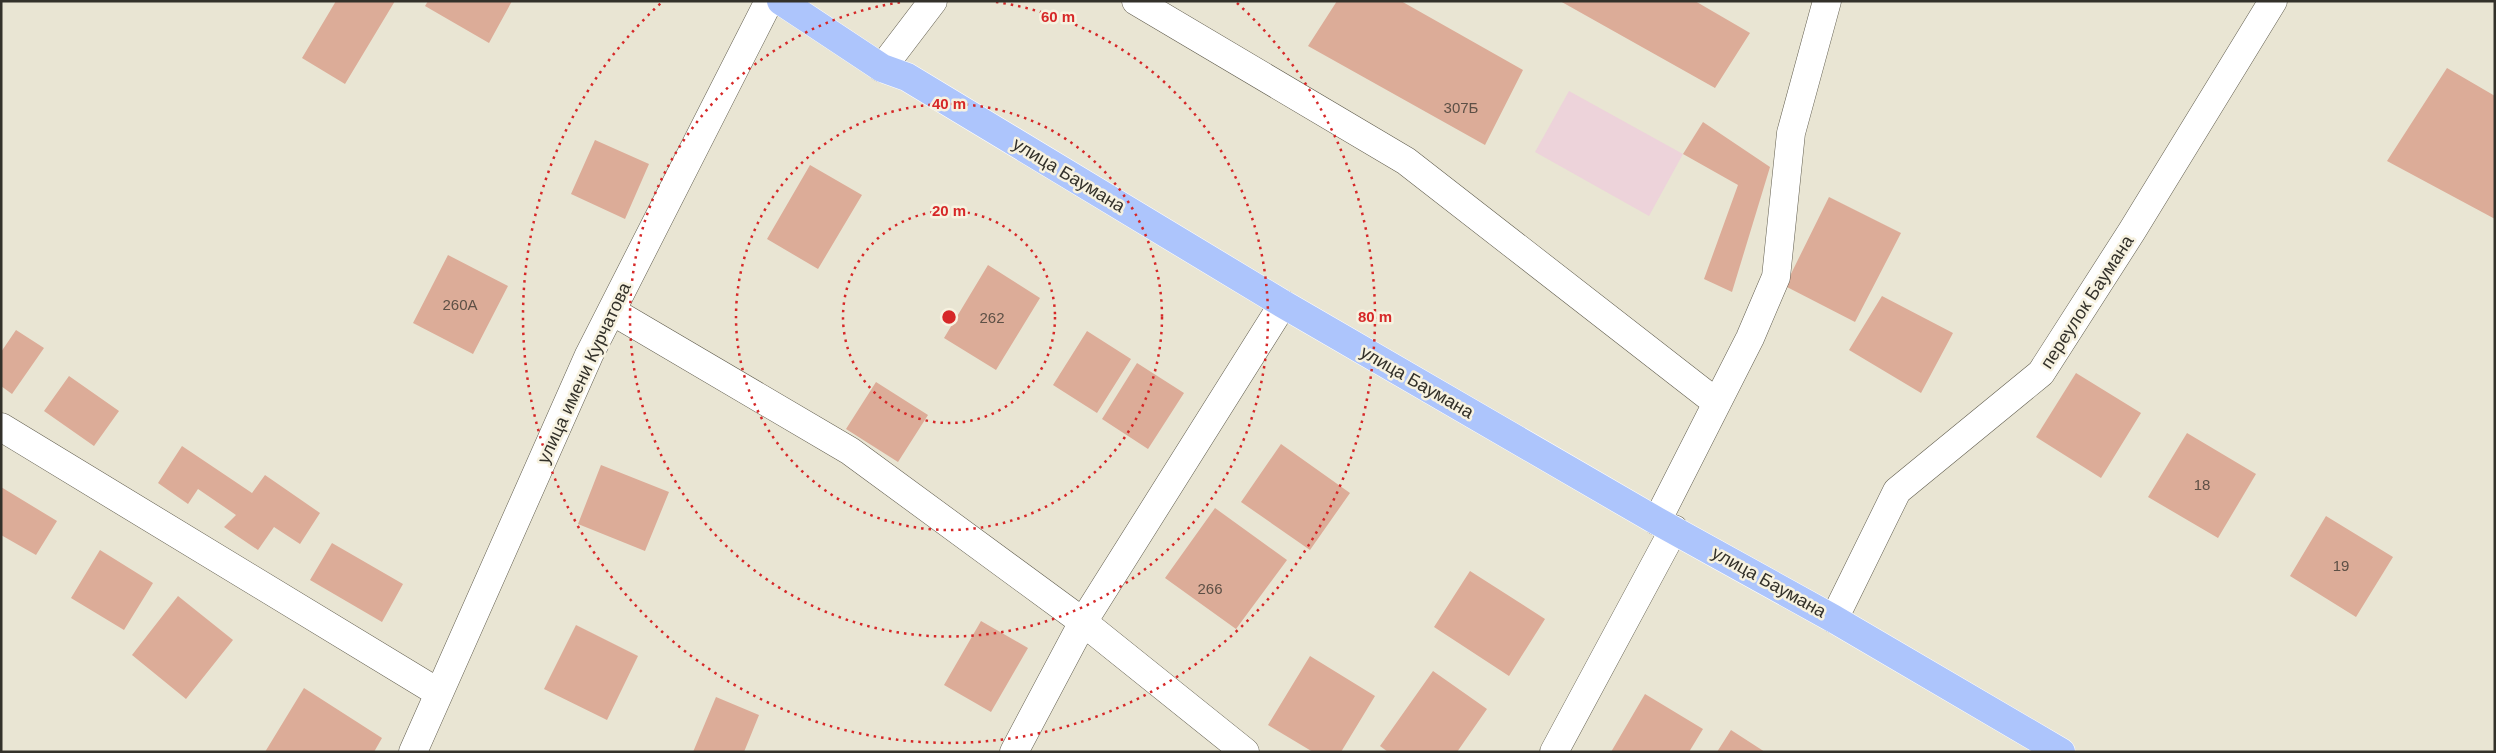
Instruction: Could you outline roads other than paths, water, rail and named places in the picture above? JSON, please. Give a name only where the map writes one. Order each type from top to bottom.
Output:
[{"type":"main road","name":"улица Баумана","points":[[781,1],[882,68],[907,77],[1284,304],[1666,525],[1834,619],[2061,752]]},
{"type":"street","name":"улица имени Курчатова","points":[[413,752],[589,355],[769,1]]},
{"type":"street","points":[[882,68],[933,1]]},
{"type":"street","points":[[1136,1],[1406,162],[1717,403]]},
{"type":"street","points":[[1554,752],[1666,525],[1717,403],[1750,338],[1776,277],[1791,132],[1827,1]]},
{"type":"street","name":"переулок Баумана","points":[[1834,619],[1898,491],[2041,373],[2132,232],[2273,1]]},
{"type":"street","points":[[1014,752],[1083,622],[1284,304]]},
{"type":"street","points":[[612,310],[850,450],[1083,622],[1244,752]]},
{"type":"street","points":[[1,427],[439,693]]}]
